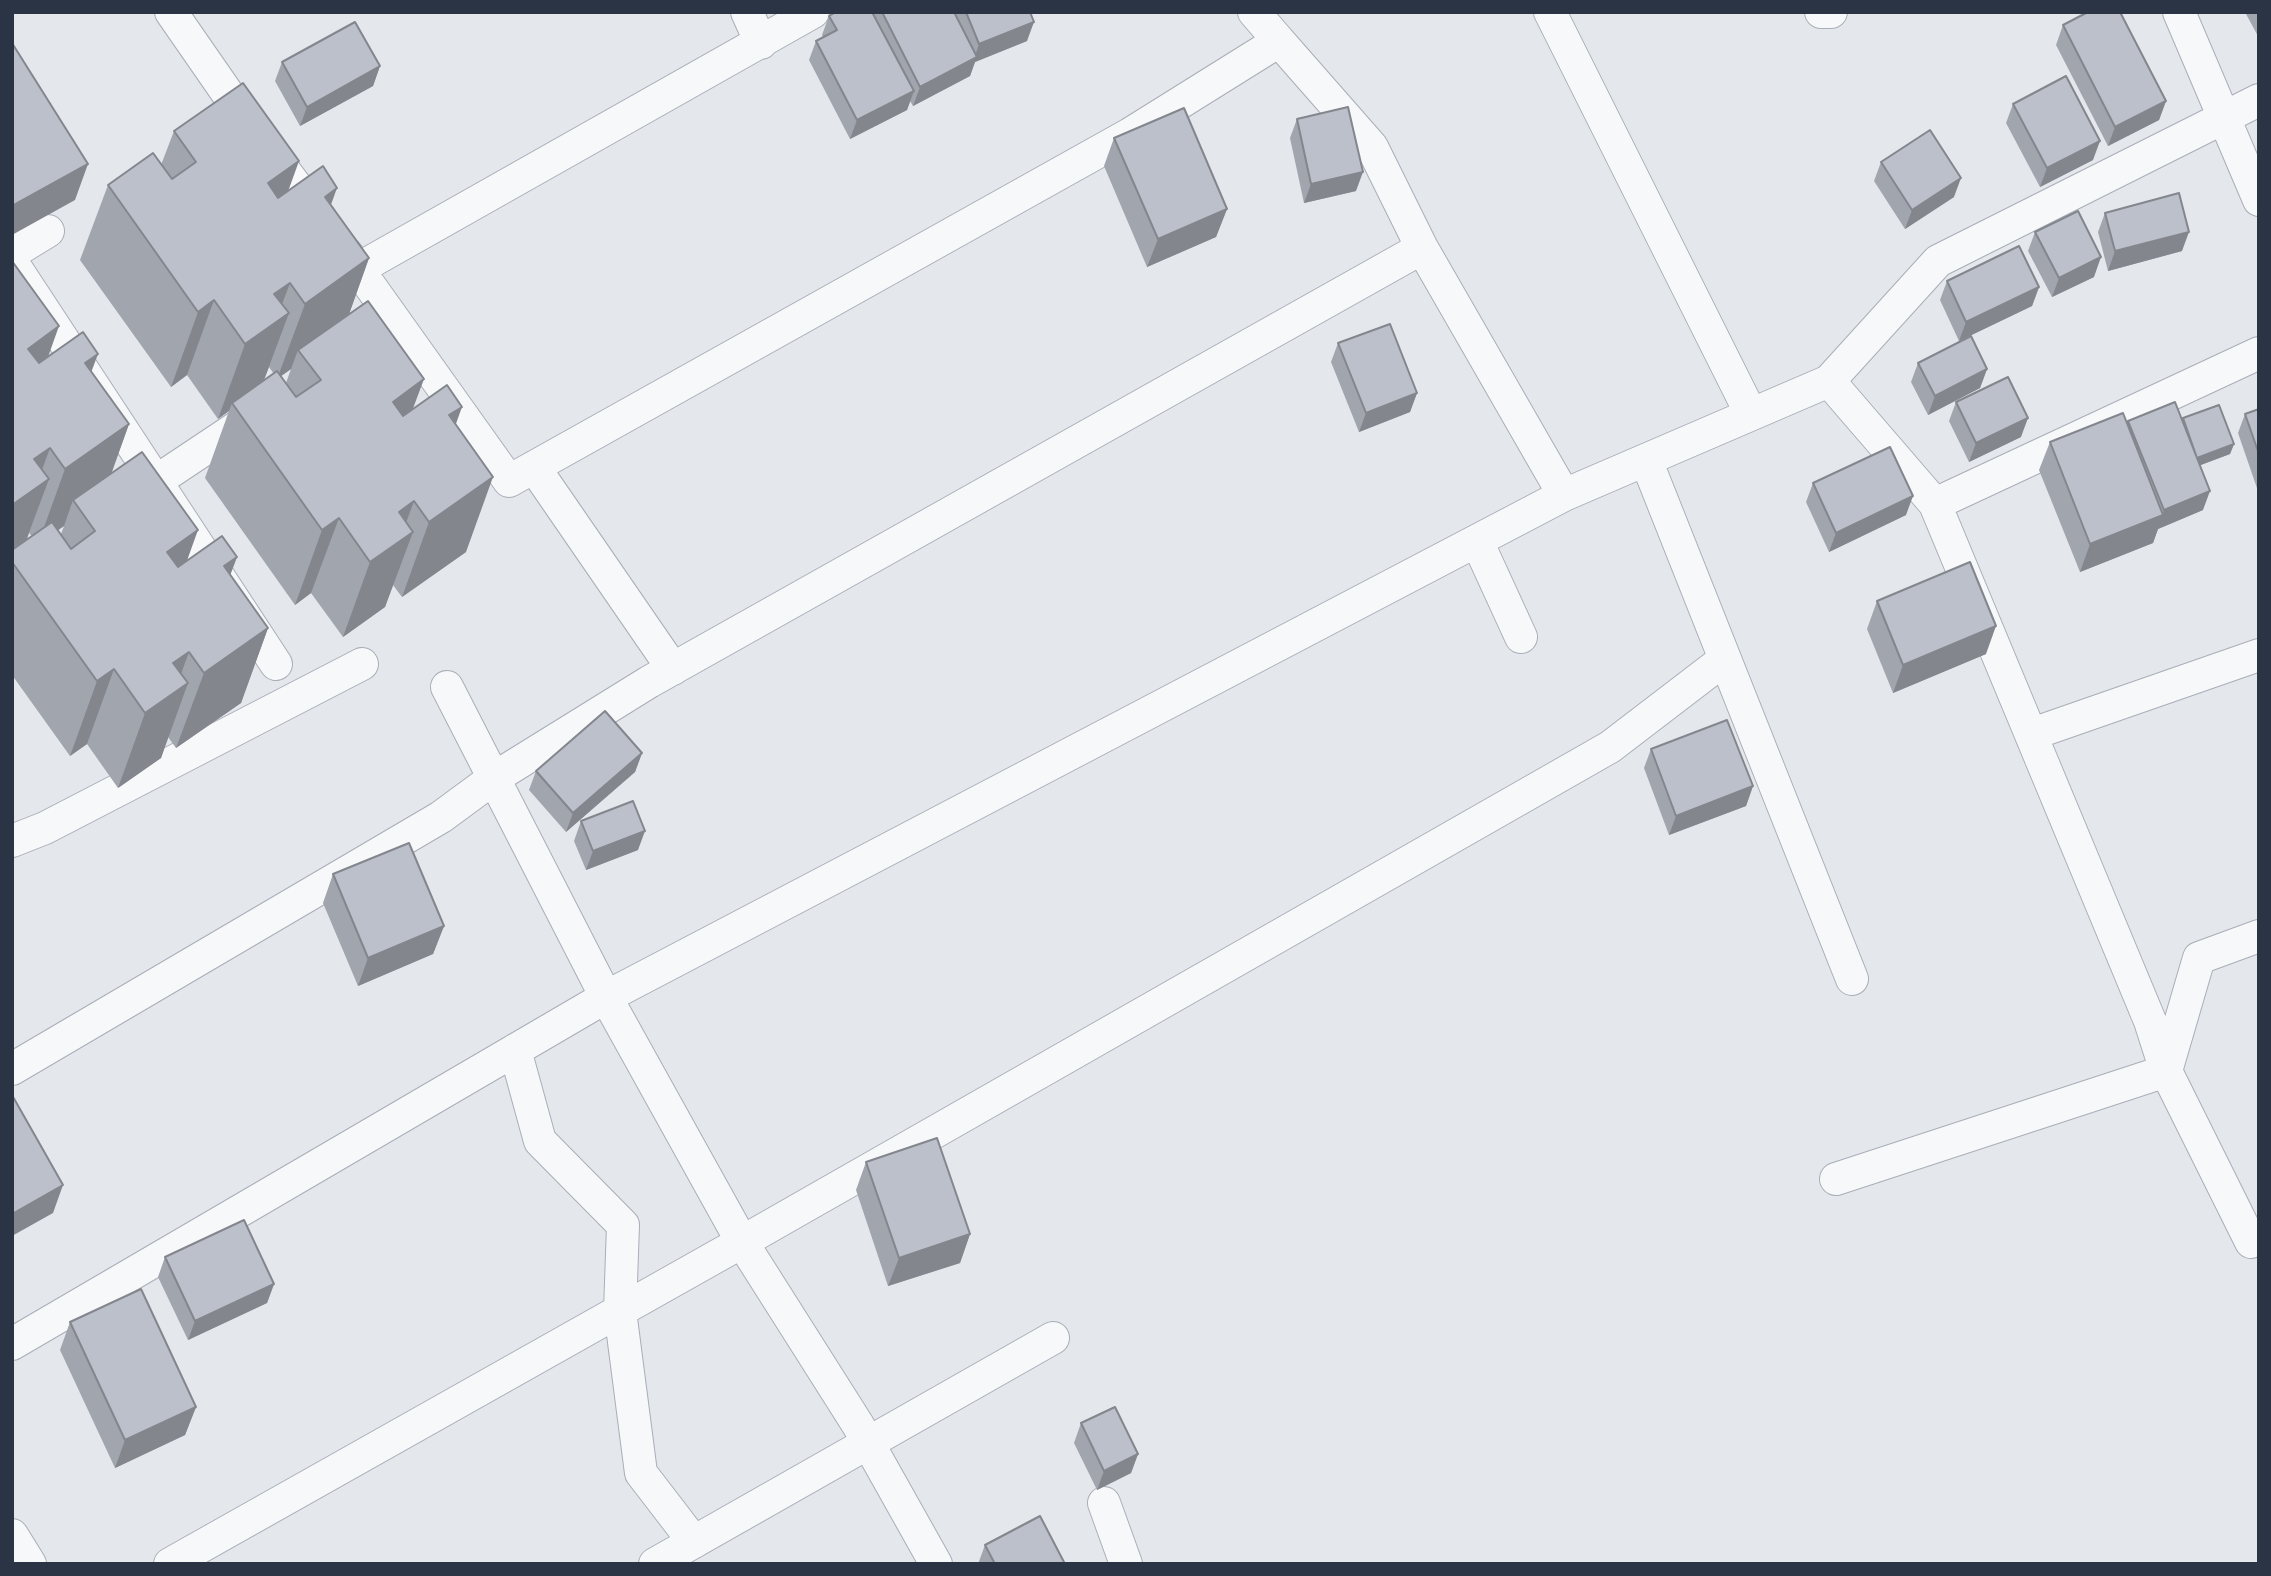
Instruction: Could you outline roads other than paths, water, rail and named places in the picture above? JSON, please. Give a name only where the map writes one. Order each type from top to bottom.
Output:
[{"type":"street","points":[[171,12],[241,113],[358,269],[509,481],[1130,134],[1279,41]]},
{"type":"street","points":[[747,12],[761,43]]},
{"type":"street","points":[[358,269],[813,12]]},
{"type":"street","points":[[1254,12],[1372,147],[1422,248],[1564,495]]},
{"type":"street","points":[[1550,12],[1751,414]]},
{"type":"street","points":[[1821,12],[1830,12]]},
{"type":"street","points":[[2179,12],[2259,200]]},
{"type":"street","points":[[12,1344],[607,997],[1564,495],[1829,381],[1938,261],[2259,100]]},
{"type":"street","points":[[12,253],[48,231]]},
{"type":"street","points":[[12,1069],[441,817],[494,778],[673,668],[1422,248]]},
{"type":"street","points":[[12,262],[276,664]]},
{"type":"street","points":[[1936,504],[2259,353]]},
{"type":"street","points":[[1829,381],[1936,504],[2150,1021],[2166,1071],[2250,1242]]},
{"type":"street","points":[[111,512],[278,400]]},
{"type":"street","points":[[1646,460],[1852,979]]},
{"type":"street","points":[[534,467],[673,668]]},
{"type":"street","points":[[1477,541],[1521,637]]},
{"type":"street","points":[[2032,734],[2259,655]]},
{"type":"street","points":[[170,1564],[1610,747],[1725,659]]},
{"type":"street","points":[[13,827],[45,828],[362,664]]},
{"type":"street","points":[[447,687],[607,997],[741,1242],[868,1443],[936,1564]]},
{"type":"street","points":[[2166,1071],[2199,958],[2259,936]]},
{"type":"street","points":[[515,1050],[540,1141],[623,1225],[620,1311],[641,1473],[694,1542]]},
{"type":"street","points":[[1836,1179],[2166,1071]]},
{"type":"street","points":[[655,1564],[1053,1338]]},
{"type":"street","points":[[1104,1503],[1126,1564]]},
{"type":"street","points":[[12,1535],[30,1564]]}]
